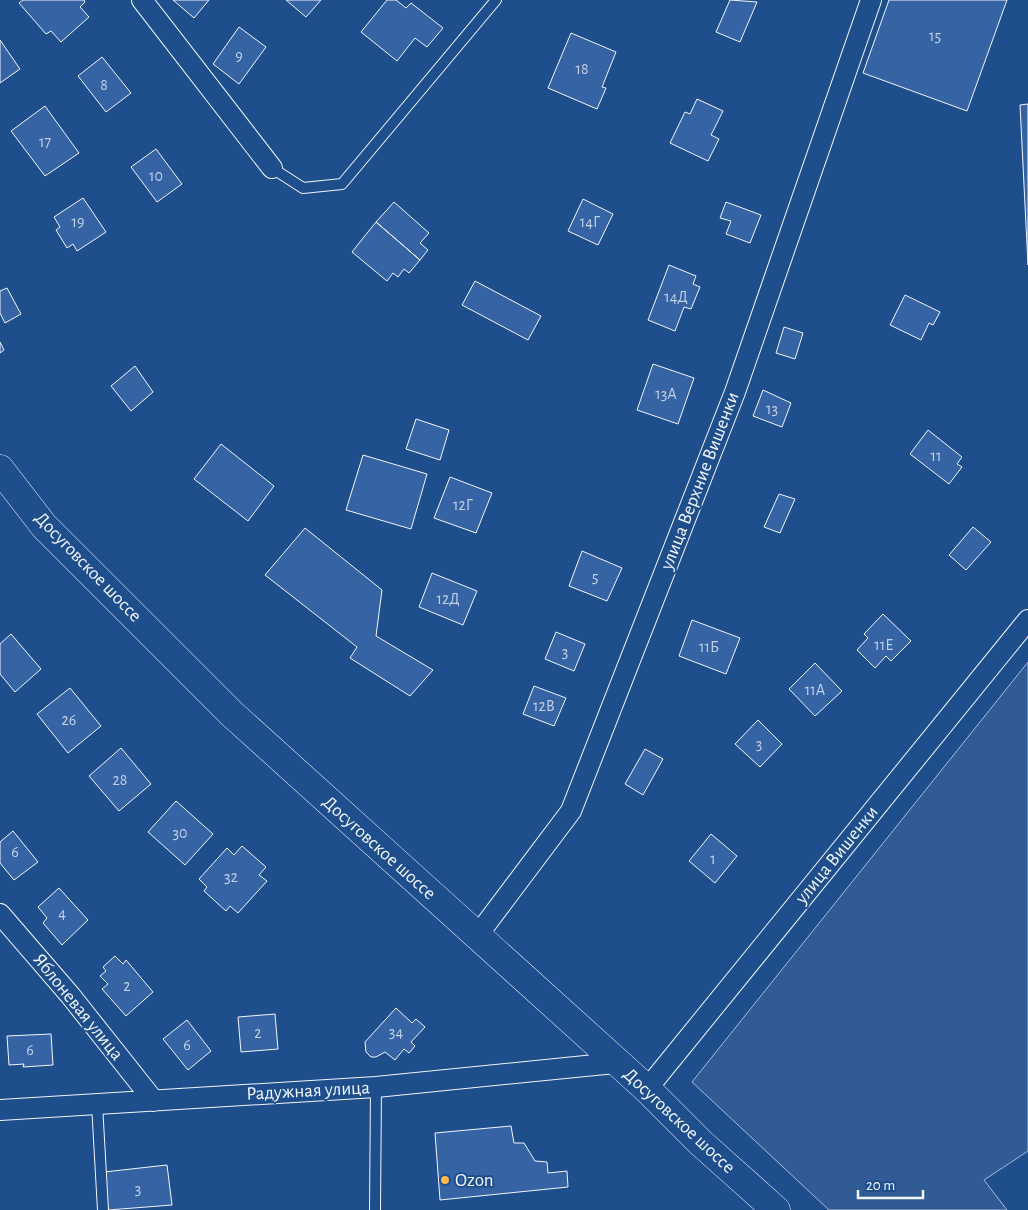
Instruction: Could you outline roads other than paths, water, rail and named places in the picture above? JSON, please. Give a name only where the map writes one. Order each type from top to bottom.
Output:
[{"type":"main road","name":"Досуговское шоссе","points":[[0,468],[44,526],[232,714],[615,1063],[647,1089],[701,1143],[776,1210]]},
{"type":"street","points":[[142,0],[272,168]]},
{"type":"street","name":"улица Верхние Вишенки","points":[[477,936],[571,811],[735,392],[871,0]]},
{"type":"street","name":"улица Вишенки","points":[[647,1089],[1028,620]]},
{"type":"street","name":"Яблоневая улица","points":[[0,914],[70,995],[154,1101]]},
{"type":"street","name":"Радужная улица","points":[[0,1110],[376,1087],[615,1063]]},
{"type":"lane","points":[[272,168],[303,188],[342,184],[496,0]]},
{"type":"lane","points":[[375,1210],[376,1087]]},
{"type":"lane","points":[[97,1104],[103,1210]]},
{"type":"place","name":"Ozon","points":[[445,1180]]}]
